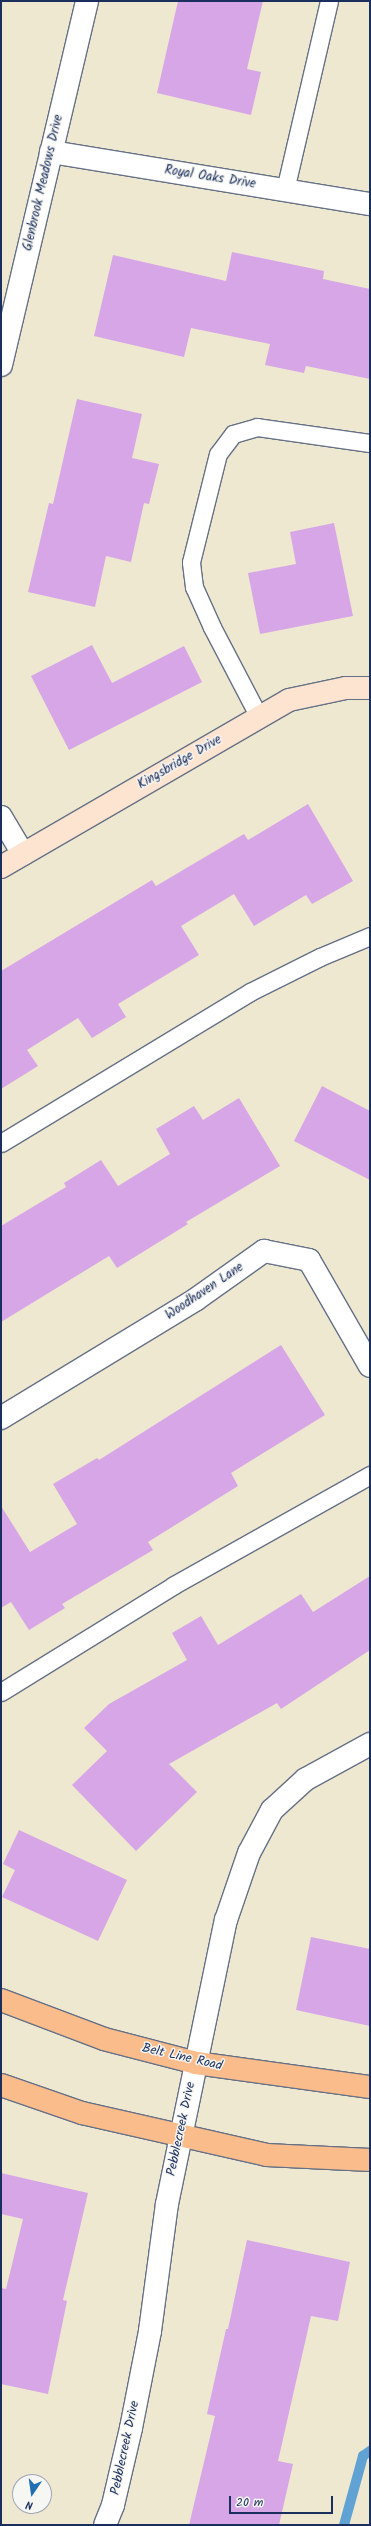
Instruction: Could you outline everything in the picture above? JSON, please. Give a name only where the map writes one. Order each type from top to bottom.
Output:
[{"type":"main road","name":"Belt Line Road","points":[[1,2000],[104,2039],[196,2063],[370,2087]]},
{"type":"main road","points":[[1,2085],[82,2113],[181,2137],[267,2155],[370,2160]]},
{"type":"street","name":"Glenbrook Meadows Drive","points":[[1,365],[50,152],[87,1]]},
{"type":"street","name":"Royal Oaks Drive","points":[[50,152],[370,204]]},
{"type":"street","name":"Kingsbridge Drive","points":[[1,867],[289,700],[346,688],[370,688]]},
{"type":"street","points":[[1,818],[23,854]]},
{"type":"street","name":"Woodhaven Lane","points":[[1,1418],[195,1300],[264,1251],[309,1260],[370,1366]]},
{"type":"street","name":"Pebblecreek Drive","points":[[105,2525],[113,2505],[131,2428],[150,2331],[167,2204],[226,1920],[249,1854],[269,1816],[306,1779],[370,1744]]},
{"type":"lane","points":[[285,190],[328,1]]},
{"type":"lane","points":[[259,717],[212,627],[194,587],[191,562],[218,454],[232,434],[257,427],[370,443]]},
{"type":"lane","points":[[1,1143],[250,992],[320,957],[370,936]]},
{"type":"lane","points":[[1,1692],[174,1585],[370,1475]]},
{"type":"building","points":[[178,1],[263,1],[247,69],[261,72],[251,115],[157,93]]},
{"type":"building","points":[[232,252],[324,271],[323,279],[370,289],[370,379],[306,366],[304,373],[265,365],[270,344],[191,328],[184,357],[94,336],[113,255],[226,281]]},
{"type":"building","points":[[77,399],[142,414],[132,458],[159,464],[149,504],[144,503],[131,562],[106,556],[95,607],[28,592],[49,503],[53,504]]},
{"type":"building","points":[[334,523],[353,616],[260,634],[248,573],[296,564],[290,532]]},
{"type":"building","points":[[92,645],[112,683],[184,646],[202,682],[69,750],[31,676]]},
{"type":"building","points":[[308,804],[353,881],[312,904],[306,895],[254,926],[234,894],[181,926],[199,955],[118,1004],[126,1017],[92,1038],[78,1018],[27,1050],[38,1066],[1,1089],[1,971],[152,880],[156,886],[244,834],[248,840]]},
{"type":"building","points":[[322,1086],[370,1111],[370,1180],[294,1141]]},
{"type":"building","points":[[239,1098],[280,1166],[186,1222],[188,1224],[117,1268],[109,1256],[1,1322],[1,1226],[66,1187],[64,1183],[101,1160],[118,1186],[170,1154],[156,1129],[194,1106],[203,1120]]},
{"type":"building","points":[[281,1345],[325,1415],[231,1473],[238,1486],[148,1542],[153,1550],[62,1604],[65,1608],[29,1630],[11,1602],[1,1608],[1,1506],[30,1552],[77,1524],[53,1484],[97,1458],[99,1460]]},
{"type":"building","points":[[370,1576],[370,1650],[281,1709],[277,1703],[169,1764],[197,1792],[136,1851],[72,1785],[107,1751],[84,1728],[109,1704],[187,1660],[172,1633],[201,1616],[218,1645],[301,1594],[313,1612]]},
{"type":"building","points":[[19,1830],[127,1880],[98,1941],[2,1897],[15,1870],[3,1864]]},
{"type":"building","points":[[311,1937],[370,1949],[370,2026],[296,2010]]},
{"type":"building","points":[[1,2173],[88,2193],[63,2300],[67,2301],[48,2394],[1,2384],[1,2288],[6,2289],[23,2219],[1,2214]]},
{"type":"building","points":[[247,2240],[350,2262],[338,2321],[311,2316],[278,2461],[293,2464],[279,2525],[189,2525],[215,2416],[207,2414],[226,2329],[228,2329]]},
{"type":"waterway","points":[[344,2525],[363,2456],[370,2451]]}]
